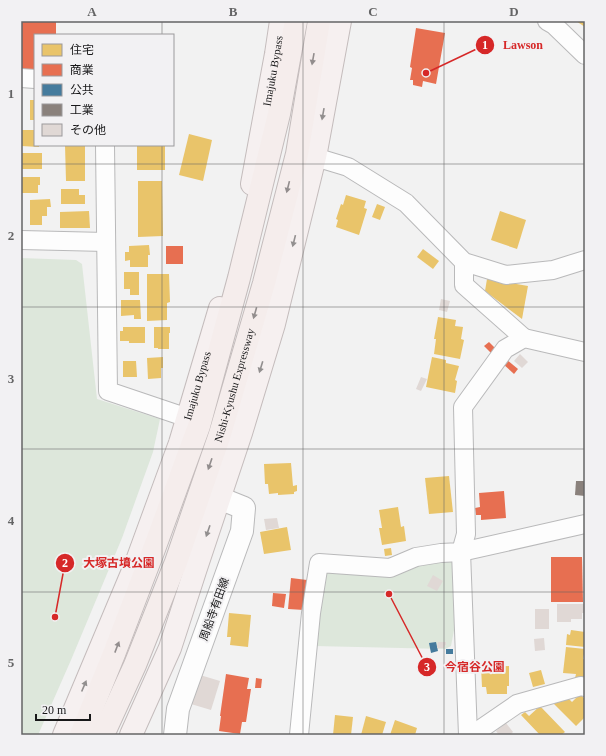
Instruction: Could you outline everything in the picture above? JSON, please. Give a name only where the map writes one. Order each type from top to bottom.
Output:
[{"type":"highway","name":"Imajuku Bypass","points":[[64,735],[135,566],[188,418],[227,286],[253,183],[281,21]]},
{"type":"highway","name":"Nishi-Kyushu Expressway","points":[[81,735],[151,560],[199,426],[239,278],[279,114],[296,21]]},
{"type":"highway","name":"Nishi-Kyushu Expressway","points":[[103,735],[135,665],[176,562],[220,434],[264,283],[297,154],[319,21]]},
{"type":"highway","points":[[131,735],[170,648],[241,433],[274,324],[315,157],[340,21]]},
{"type":"main road","name":"周船寺有田線","points":[[175,735],[178,709],[242,531],[244,508],[219,498]]},
{"type":"street","points":[[547,21],[554,25],[585,55]]},
{"type":"street","points":[[21,78],[34,79]]},
{"type":"street","points":[[105,146],[108,391],[188,418]]},
{"type":"street","points":[[315,157],[348,166],[406,202],[464,262],[506,275],[553,270],[585,260]]},
{"type":"street","points":[[21,240],[106,242]]},
{"type":"street","points":[[464,262],[464,285],[524,338],[585,352]]},
{"type":"street","points":[[468,735],[461,552],[466,534],[463,407],[505,349],[524,338]]},
{"type":"street","points":[[299,735],[311,614],[319,563],[390,568],[416,557],[441,553],[461,552],[585,524]]},
{"type":"street","points":[[472,735],[517,704],[581,686],[585,687]]},
{"type":"shaded area","points":[[21,258],[76,260],[82,264],[97,399],[160,419],[153,452],[122,538],[38,735],[21,735]]},
{"type":"shaded area","points":[[449,558],[455,563],[457,615],[451,646],[445,649],[314,646],[323,575],[330,571],[404,568]]},
{"type":"building: 住宅","points":[[576,21],[585,21],[585,27]]},
{"type":"building: 住宅","points":[[30,100],[34,100],[34,120],[30,120]]},
{"type":"building: 住宅","points":[[21,130],[34,130],[34,146],[39,147],[21,146]]},
{"type":"building: 住宅","points":[[189,134],[212,140],[203,181],[179,175]]},
{"type":"building: 住宅","points":[[65,146],[85,146],[85,181],[66,181]]},
{"type":"building: 住宅","points":[[137,146],[165,146],[165,170],[137,170]]},
{"type":"building: 住宅","points":[[21,153],[42,153],[42,169],[21,169]]},
{"type":"building: 住宅","points":[[21,177],[40,177],[38,193],[21,193]]},
{"type":"building: 住宅","points":[[138,181],[162,181],[163,236],[138,237]]},
{"type":"building: 住宅","points":[[61,189],[79,189],[79,195],[85,195],[85,204],[61,204]]},
{"type":"building: 住宅","points":[[346,195],[366,201],[364,208],[367,209],[359,235],[336,227],[338,220],[336,219]]},
{"type":"building: 住宅","points":[[50,199],[51,207],[47,207],[47,216],[42,216],[42,225],[30,225],[30,200]]},
{"type":"building: 住宅","points":[[377,204],[385,207],[380,220],[372,217]]},
{"type":"building: 住宅","points":[[89,211],[90,228],[60,228],[60,212]]},
{"type":"building: 住宅","points":[[500,211],[526,220],[517,249],[491,240]]},
{"type":"building: 住宅","points":[[149,245],[150,255],[148,255],[148,267],[130,267],[130,260],[125,261],[125,252],[129,252],[129,246]]},
{"type":"building: 住宅","points":[[423,249],[439,261],[433,269],[417,257]]},
{"type":"building: 住宅","points":[[124,272],[139,272],[139,295],[130,295],[130,289],[124,289]]},
{"type":"building: 住宅","points":[[147,274],[169,274],[170,302],[167,303],[167,320],[147,321]]},
{"type":"building: 住宅","points":[[487,279],[528,286],[522,319],[485,291]]},
{"type":"building: 住宅","points":[[121,300],[140,300],[141,319],[134,319],[134,315],[121,316]]},
{"type":"building: 住宅","points":[[438,317],[456,320],[455,326],[463,327],[461,339],[464,340],[460,359],[434,354],[436,339],[434,339]]},
{"type":"building: 住宅","points":[[123,327],[145,327],[145,343],[129,343],[129,341],[120,341],[120,331],[123,331]]},
{"type":"building: 住宅","points":[[154,327],[170,327],[169,349],[154,348]]},
{"type":"building: 住宅","points":[[163,357],[161,378],[148,379],[147,358]]},
{"type":"building: 住宅","points":[[432,357],[446,360],[446,363],[459,366],[455,380],[457,381],[455,393],[426,387]]},
{"type":"building: 住宅","points":[[123,361],[136,361],[137,377],[123,377]]},
{"type":"building: 住宅","points":[[291,463],[293,486],[297,485],[297,491],[294,492],[294,494],[269,494],[268,484],[265,484],[264,464]]},
{"type":"building: 住宅","points":[[449,476],[453,512],[429,514],[425,478]]},
{"type":"building: 住宅","points":[[398,507],[401,527],[404,526],[406,541],[382,545],[379,528],[382,528],[379,510]]},
{"type":"building: 住宅","points":[[287,527],[291,550],[264,554],[260,532]]},
{"type":"building: 住宅","points":[[391,548],[392,555],[385,556],[384,549]]},
{"type":"building: 住宅","points":[[229,613],[251,615],[248,647],[230,645],[231,637],[227,637]]},
{"type":"building: 住宅","points":[[571,630],[585,632],[585,647],[566,645],[567,634],[570,635]]},
{"type":"building: 住宅","points":[[566,647],[585,649],[583,659],[585,660],[584,680],[575,678],[576,674],[563,673]]},
{"type":"building: 住宅","points":[[509,666],[509,686],[507,686],[507,694],[487,694],[486,687],[482,687],[481,667]]},
{"type":"building: 住宅","points":[[541,670],[545,684],[533,687],[529,673]]},
{"type":"building: 住宅","points":[[564,694],[572,702],[580,694],[585,699],[585,717],[576,726],[554,704]]},
{"type":"building: 住宅","points":[[540,706],[565,732],[561,735],[540,735],[521,715],[525,712],[529,716]]},
{"type":"building: 住宅","points":[[335,715],[353,717],[351,735],[333,735]]},
{"type":"building: 住宅","points":[[366,716],[386,722],[382,735],[361,735]]},
{"type":"building: 住宅","points":[[395,720],[417,728],[415,735],[390,735]]},
{"type":"building: 商業","points":[[21,21],[56,21],[56,34],[34,34],[34,70],[21,70]]},
{"type":"building: 商業","points":[[416,28],[445,33],[436,84],[423,81],[422,87],[413,85],[413,80],[410,80],[412,68],[410,67]]},
{"type":"building: 商業","points":[[166,246],[183,246],[183,264],[166,264]]},
{"type":"building: 商業","points":[[489,342],[496,349],[491,353],[484,346]]},
{"type":"building: 商業","points":[[507,360],[518,369],[514,374],[503,364]]},
{"type":"building: 商業","points":[[504,491],[506,518],[481,520],[481,515],[476,515],[475,508],[480,507],[479,493]]},
{"type":"building: 商業","points":[[551,557],[582,557],[583,602],[551,602]]},
{"type":"building: 商業","points":[[291,578],[307,580],[304,610],[288,609]]},
{"type":"building: 商業","points":[[273,593],[286,594],[284,608],[272,606]]},
{"type":"building: 商業","points":[[226,674],[249,678],[247,689],[251,689],[246,722],[242,722],[240,734],[219,731]]},
{"type":"building: 商業","points":[[256,678],[262,679],[261,688],[255,688]]},
{"type":"building: 公共","points":[[436,642],[438,651],[431,653],[429,643]]},
{"type":"building: 公共","points":[[446,649],[453,649],[453,654],[446,654]]},
{"type":"building: 工業","points":[[576,481],[585,481],[585,496],[575,495]]},
{"type":"building: その他","points":[[441,299],[450,301],[447,312],[439,310]]},
{"type":"building: その他","points":[[520,354],[528,362],[522,368],[514,361]]},
{"type":"building: その他","points":[[421,377],[427,379],[421,391],[416,389]]},
{"type":"building: その他","points":[[277,518],[279,528],[266,530],[264,519]]},
{"type":"building: その他","points":[[433,575],[443,581],[437,591],[427,586]]},
{"type":"building: その他","points":[[557,604],[585,604],[585,613],[582,613],[582,619],[571,619],[571,622],[557,622]]},
{"type":"building: その他","points":[[535,609],[549,609],[549,629],[535,629]]},
{"type":"building: その他","points":[[544,638],[545,650],[535,651],[534,639]]},
{"type":"building: その他","points":[[438,642],[446,642],[446,645],[444,648],[437,648]]},
{"type":"building: その他","points":[[200,675],[220,681],[211,710],[191,704]]},
{"type":"building: その他","points":[[506,723],[513,732],[510,735],[499,735],[496,731]]},
{"type":"place","name":"Lawson","points":[[426,73]]},
{"type":"place","name":"今宿谷公園","points":[[389,594]]},
{"type":"place","name":"大塚古墳公園","points":[[55,617]]}]
